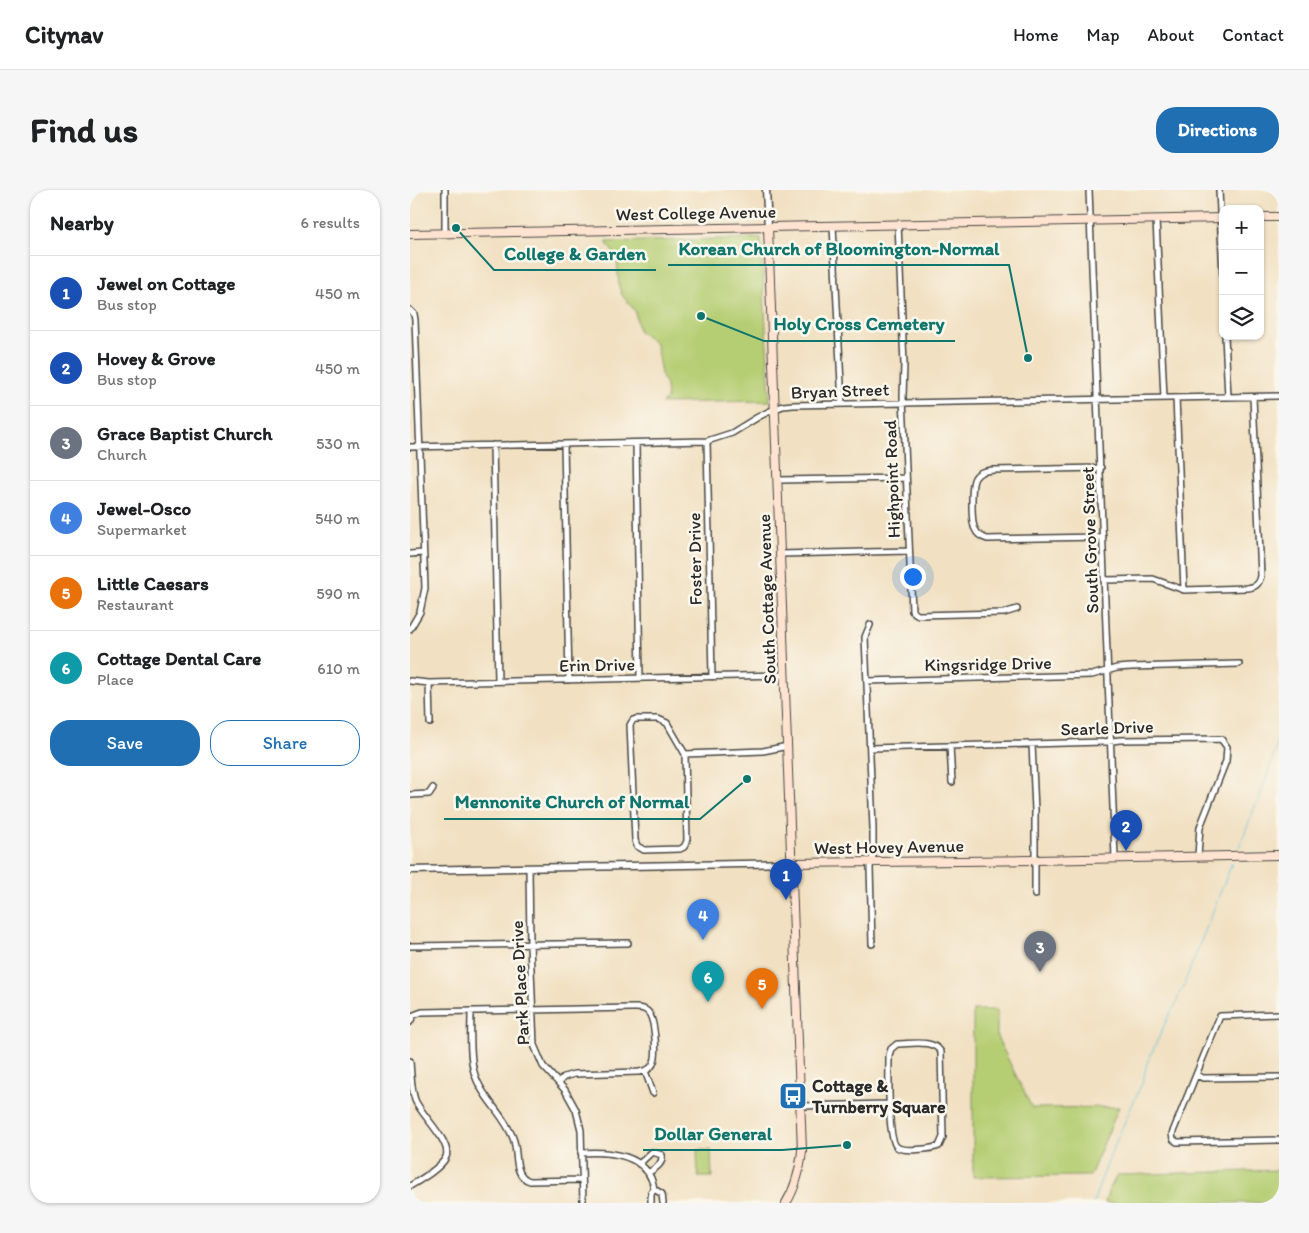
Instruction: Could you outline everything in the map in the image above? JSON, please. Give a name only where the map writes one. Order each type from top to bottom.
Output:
[{"type":"main road","points":[[1264,217],[1279,217]]},
{"type":"main road","name":"West College Avenue","points":[[410,234],[1219,218]]},
{"type":"main road","name":"South Cottage Avenue","points":[[768,227],[802,1151],[800,1167],[792,1194],[786,1203]]},
{"type":"main road","name":"West Hovey Avenue","points":[[792,863],[1279,855]]},
{"type":"street","points":[[444,190],[445,233]]},
{"type":"street","points":[[766,190],[768,227]]},
{"type":"street","name":"South Grove Street","points":[[1089,190],[1112,741],[1115,858]]},
{"type":"street","points":[[1219,190],[1220,205]]},
{"type":"street","points":[[1156,219],[1164,398]]},
{"type":"street","name":"Highpoint Road","points":[[898,224],[911,608],[918,615],[1004,613],[1018,609]]},
{"type":"street","points":[[833,226],[842,404]]},
{"type":"street","points":[[410,629],[420,612],[425,588],[415,320],[411,310]]},
{"type":"street","points":[[1225,340],[1228,397]]},
{"type":"street","name":"Bryan Street","points":[[410,447],[707,441],[732,433],[758,416],[775,409],[794,405],[1279,396]]},
{"type":"street","points":[[1105,580],[1153,579],[1184,590],[1253,588],[1258,585],[1261,576],[1253,397]]},
{"type":"street","points":[[1176,398],[1184,590]]},
{"type":"street","name":"Foster Drive","points":[[707,441],[712,677]]},
{"type":"street","points":[[636,443],[640,678]]},
{"type":"street","points":[[564,444],[569,680]]},
{"type":"street","points":[[493,446],[498,681]]},
{"type":"street","points":[[1101,468],[993,470],[982,472],[977,475],[973,486],[974,526],[979,535],[987,539],[1104,537]]},
{"type":"street","points":[[778,480],[906,478]]},
{"type":"street","points":[[780,554],[909,551]]},
{"type":"street","points":[[410,554],[423,553]]},
{"type":"street","points":[[870,625],[865,637],[873,828],[873,856],[870,870],[872,944]]},
{"type":"street","name":"Kingsridge Drive","points":[[867,681],[1092,675],[1118,668],[1131,667],[1239,664]]},
{"type":"street","name":"Erin Drive","points":[[410,681],[429,683],[785,675]]},
{"type":"street","points":[[429,683],[430,723]]},
{"type":"street","points":[[636,719],[663,720],[670,726],[685,754],[686,844],[680,849],[644,850],[637,846],[635,840],[631,722],[636,719]]},
{"type":"street","name":"Searle Drive","points":[[870,748],[1216,738],[1224,742],[1228,752],[1200,827],[1198,856]]},
{"type":"street","points":[[1032,744],[1035,895]]},
{"type":"street","points":[[685,754],[764,751],[788,746]]},
{"type":"street","points":[[950,746],[952,782]]},
{"type":"street","points":[[410,796],[428,794],[434,788]]},
{"type":"street","name":"West Hovey Avenue","points":[[410,870],[792,863]]},
{"type":"street","name":"Park Place Drive","points":[[529,868],[533,1038],[537,1055],[543,1066],[559,1082],[570,1097],[576,1110],[580,1124],[583,1203]]},
{"type":"street","points":[[410,946],[628,943]]},
{"type":"street","points":[[411,1020],[422,1012],[644,1008],[650,1013],[654,1022],[655,1057],[653,1064],[645,1071],[574,1074],[564,1077],[559,1082]]},
{"type":"street","points":[[471,1011],[471,1056],[475,1075],[478,1083],[508,1126],[513,1137],[520,1174],[530,1181],[582,1180]]},
{"type":"street","points":[[1279,1014],[1220,1016],[1173,1131],[1172,1139],[1177,1142],[1279,1140]]},
{"type":"street","points":[[898,1044],[930,1044],[937,1046],[941,1052],[943,1137],[939,1146],[933,1148],[897,1148],[891,1137],[890,1104],[889,1055],[891,1048],[898,1044]]},
{"type":"street","points":[[410,1062],[412,1086],[416,1100],[447,1150],[446,1157],[441,1164],[410,1186]]},
{"type":"street","points":[[645,1071],[653,1093]]},
{"type":"street","points":[[1196,1075],[1203,1078],[1279,1077]]},
{"type":"street","points":[[800,1106],[890,1104]]},
{"type":"street","points":[[581,1153],[609,1152],[625,1156],[639,1164],[652,1179],[654,1189],[651,1193],[651,1203]]},
{"type":"street","points":[[639,1164],[652,1152],[662,1156],[662,1162],[648,1173]]},
{"type":"street","points":[[654,1189],[662,1194],[663,1203]]},
{"type":"green space","points":[[761,238],[770,401],[662,403],[667,399],[666,386],[661,374],[656,344],[639,331],[635,311],[622,295],[619,287],[617,258],[606,242]]},
{"type":"green space","points":[[973,1010],[997,1010],[997,1037],[1032,1108],[1119,1107],[1090,1176],[973,1177]]},
{"type":"green space","points":[[697,1150],[711,1150],[712,1177],[698,1177]]},
{"type":"green space","points":[[1279,1170],[1279,1203],[1105,1203],[1108,1192],[1117,1175]]},
{"type":"waterway","points":[[1239,847],[1267,777],[1279,737]]},
{"type":"waterway","points":[[1093,1203],[1111,1153],[1143,1081],[1147,1063],[1177,1002],[1179,993],[1184,987],[1232,863]]},
{"type":"place","name":"College & Garden","points":[[456,228]]},
{"type":"place","name":"Holy Cross Cemetery","points":[[701,316]]},
{"type":"place","name":"Korean Church of Bloomington-Normal","points":[[1028,358]]},
{"type":"place","name":"Mennonite Church of Normal","points":[[747,779]]},
{"type":"place","name":"Hovey & Grove","points":[[1126,851]]},
{"type":"place","name":"Jewel on Cottage","points":[[786,900]]},
{"type":"place","name":"Jewel-Osco","points":[[703,940]]},
{"type":"place","name":"Grace Baptist Church","points":[[1040,972]]},
{"type":"place","name":"Cottage Dental Care","points":[[708,1002]]},
{"type":"place","name":"Little Caesars","points":[[762,1009]]},
{"type":"place","name":"Cottage & Turnberry Square","points":[[793,1096]]},
{"type":"place","name":"Dollar General","points":[[847,1145]]}]
